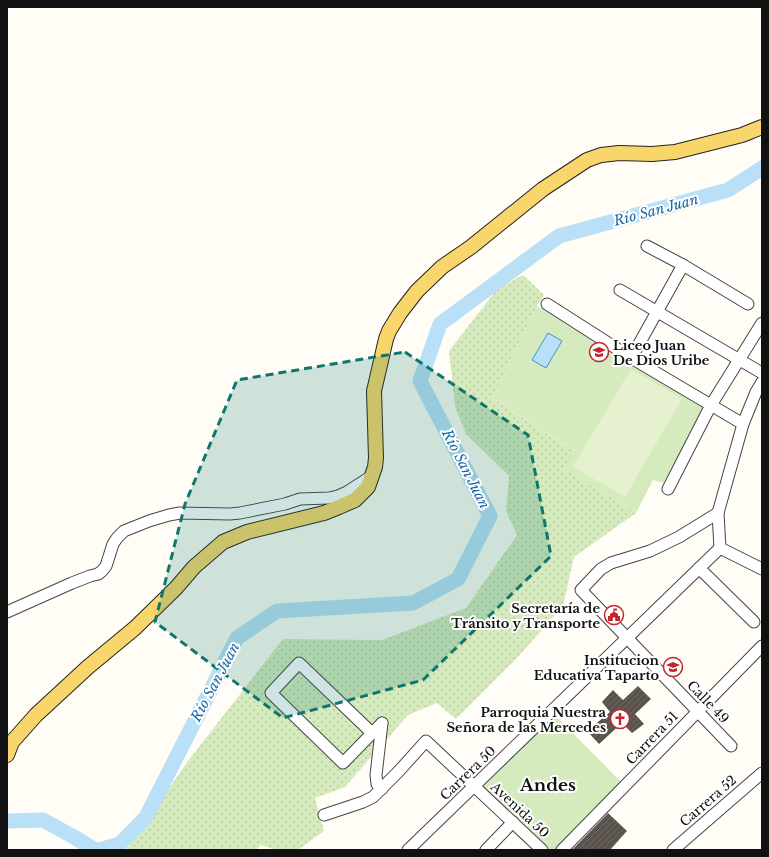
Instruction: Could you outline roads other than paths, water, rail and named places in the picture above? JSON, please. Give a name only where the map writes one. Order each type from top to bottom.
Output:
[{"type":"main road","points":[[7,755],[12,742],[36,715],[88,667],[135,628],[176,588],[194,567],[223,542],[247,532],[324,513],[355,500],[368,487],[375,467],[376,458],[374,391],[389,331],[400,313],[417,291],[442,267],[471,247],[543,189],[587,160],[601,155],[619,153],[652,154],[675,152],[742,135],[762,127]]},
{"type":"street","points":[[647,246],[683,265],[748,304]]},
{"type":"street","points":[[633,359],[634,353],[683,265]]},
{"type":"street","points":[[620,290],[762,373]]},
{"type":"street","points":[[547,304],[633,359],[743,424]]},
{"type":"street","points":[[668,489],[711,405],[762,323]]},
{"type":"street","points":[[762,382],[756,392],[743,424],[718,513],[720,548],[762,569]]},
{"type":"street","points":[[7,612],[72,583],[98,574],[106,566],[113,544],[124,531],[149,521],[180,513],[240,513],[300,500],[329,498],[347,492],[372,476]]},
{"type":"street","name":"Calle 49","points":[[718,513],[679,537],[650,551],[611,563],[601,568],[581,590],[731,746]]},
{"type":"street","name":"Carrera 50","points":[[408,850],[720,548]]},
{"type":"street","points":[[699,568],[754,622]]},
{"type":"street","name":"Carrera 51","points":[[562,850],[762,646]]},
{"type":"street","points":[[324,815],[363,802],[373,797],[382,789],[377,784],[376,776],[382,722],[372,733],[343,763],[271,693],[299,663],[372,733]]},
{"type":"street","name":"Avenida 50","points":[[382,789],[426,741],[542,850]]},
{"type":"street","name":"Carrera 52","points":[[673,850],[761,775]]},
{"type":"street","points":[[486,850],[513,822]]},
{"type":"water","points":[[548,333],[562,341],[546,368],[532,360]]},
{"type":"waterway","name":"Río San Juan","points":[[99,850],[120,844],[146,817],[237,638],[277,611],[413,603],[458,579],[490,516],[420,381],[440,324],[559,236],[728,190],[762,168]]},
{"type":"waterway","name":"Río San Juan","points":[[7,821],[43,820],[95,850]]},
{"type":"place","name":"Liceo Juan De Dios Uribe","points":[[599,352]]},
{"type":"place","name":"Secretaría de Tránsito y Transporte","points":[[614,615]]},
{"type":"place","name":"Institucion Educativa Taparto","points":[[673,667]]},
{"type":"place","name":"Parroquia Nuestra Señora de las Mercedes","points":[[620,719]]},
{"type":"district","name":"Andes","points":[[548,785]]}]
